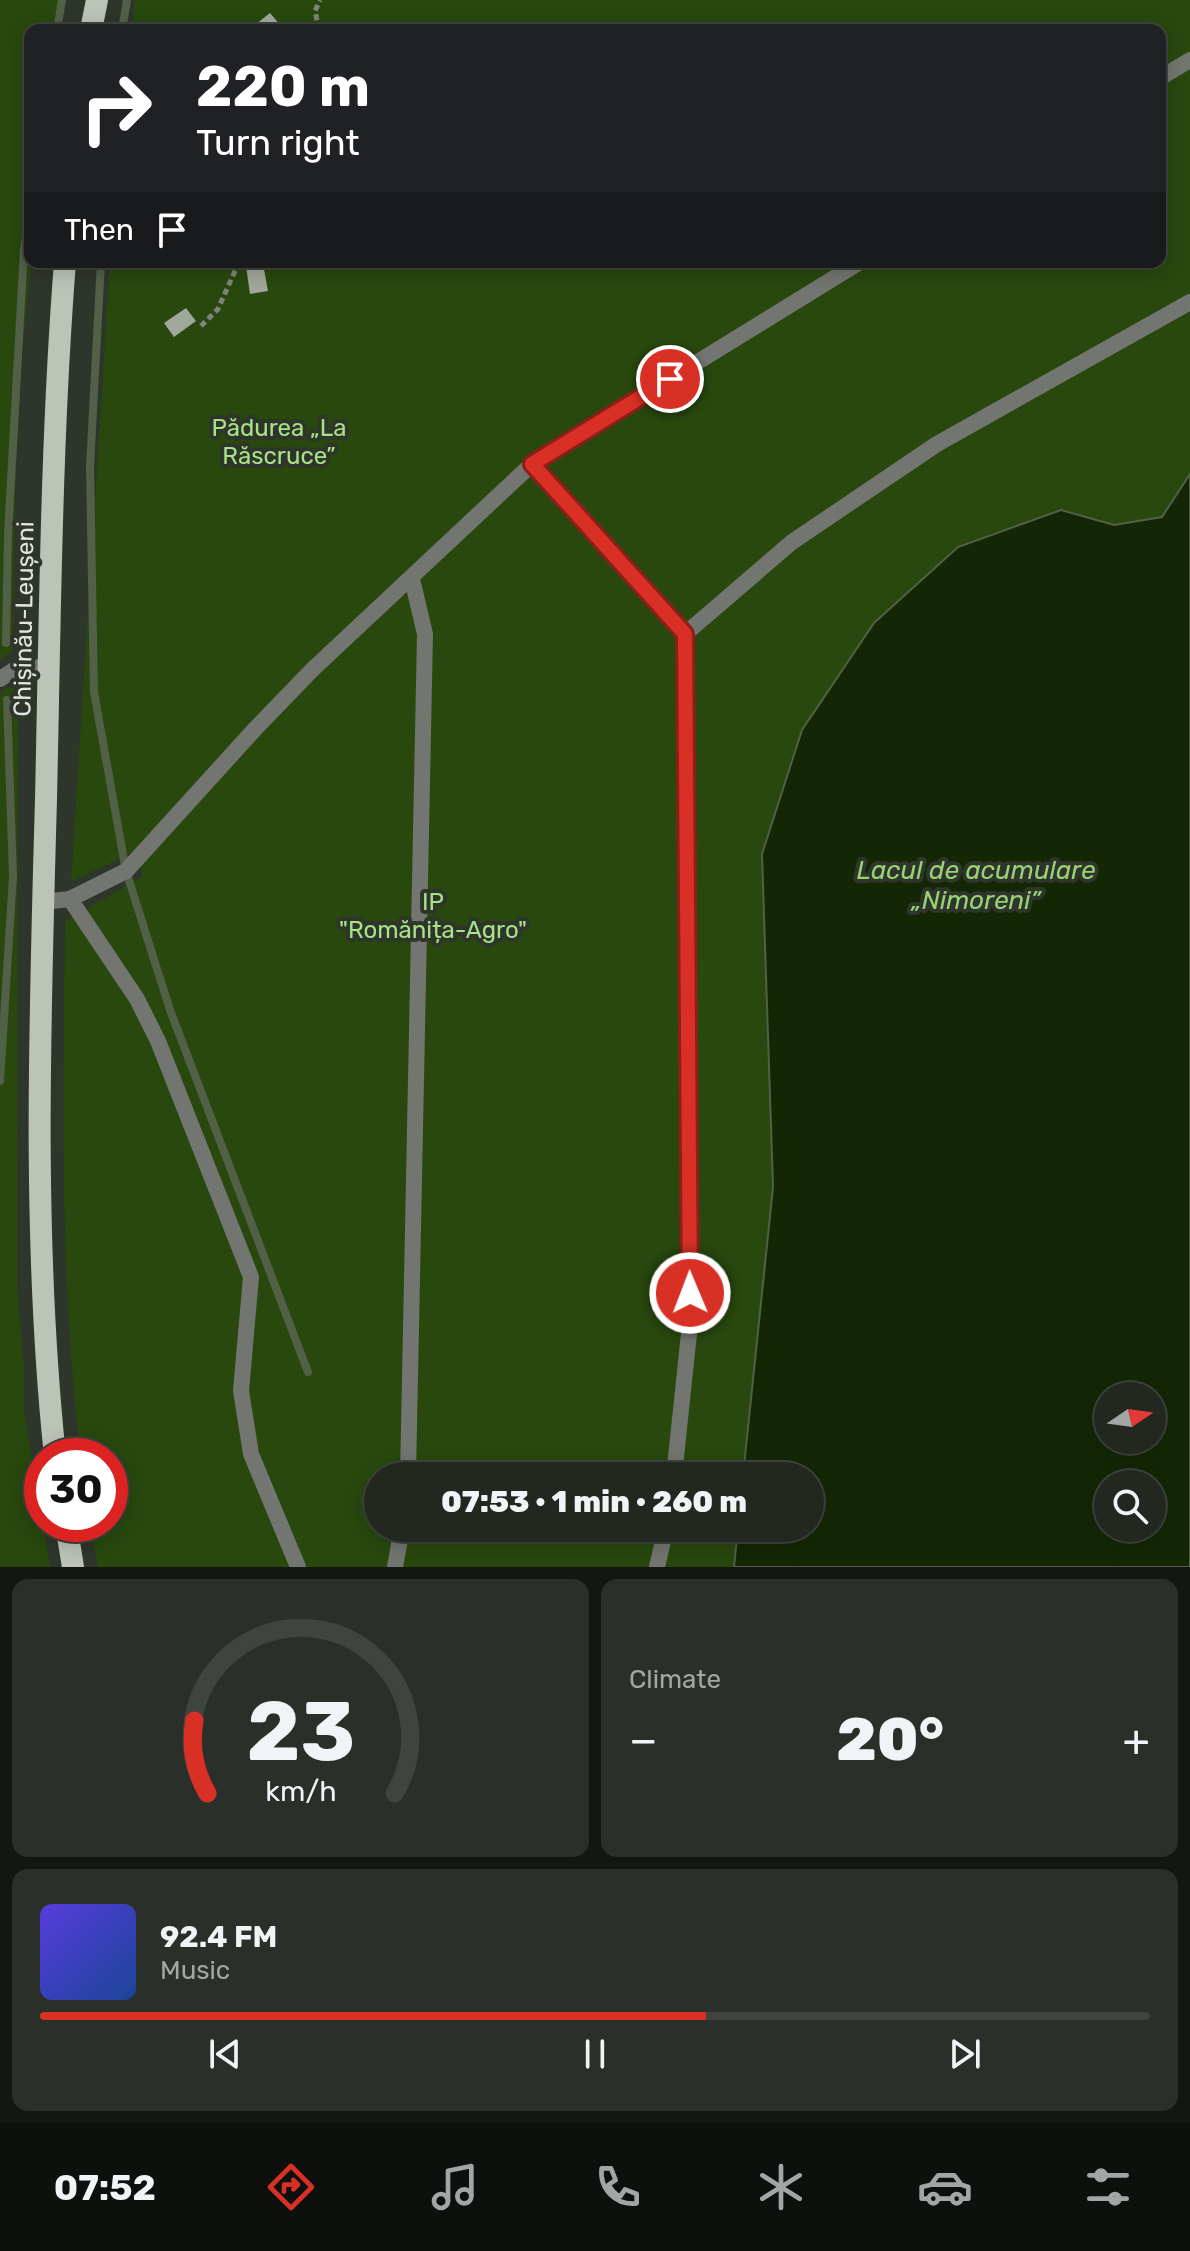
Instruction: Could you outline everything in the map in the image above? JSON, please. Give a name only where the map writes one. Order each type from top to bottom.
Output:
[{"type":"highway","points":[[92,24],[97,0]]},
{"type":"highway","name":"Chișinău-Leușeni","points":[[53,1438],[44,1359],[39,1206],[49,667],[59,337],[65,268]]},
{"type":"highway","points":[[69,1542],[73,1567]]},
{"type":"street","points":[[1166,74],[1190,60]]},
{"type":"street","points":[[43,902],[70,899],[126,871],[303,679],[532,464],[850,268]]},
{"type":"street","points":[[675,1462],[690,1324],[685,634],[792,542],[937,444],[1190,302]]},
{"type":"street","points":[[408,1462],[425,634],[412,579]]},
{"type":"street","points":[[0,679],[17,668],[49,667]]},
{"type":"street","points":[[70,899],[137,999],[158,1041],[251,1277],[241,1391],[251,1454],[298,1567]]},
{"type":"street","points":[[395,1567],[399,1542]]},
{"type":"street","points":[[657,1567],[663,1542]]},
{"type":"lane","points":[[532,464],[685,634]]},
{"type":"path","points":[[318,24],[315,11],[320,0]]},
{"type":"path","points":[[201,326],[218,309],[236,268]]},
{"type":"green space","points":[[0,0],[59,0],[54,24],[24,24],[24,268],[30,268],[16,468],[12,651],[0,659]]},
{"type":"green space","points":[[135,0],[1190,0],[1190,520],[790,1462],[364,1462],[364,1542],[779,1542],[775,1567],[98,1567],[93,1542],[128,1542],[128,1438],[79,1438],[69,1323],[64,1189],[65,921],[143,876],[135,851],[71,882],[110,268],[1166,268],[1166,24],[132,24]]},
{"type":"green space","points":[[18,683],[17,1288],[24,1367],[24,1410],[29,1438],[24,1438],[24,1542],[46,1542],[50,1567],[0,1567],[0,692]]},
{"type":"water","name":"Lacul de acumulare „Nimoreni”","points":[[1190,474],[1190,1567],[734,1567],[737,1542],[824,1542],[824,1462],[744,1462],[773,1187],[762,854],[802,730],[874,623],[958,547],[1061,510],[1114,525],[1162,517]]},
{"type":"building","points":[[270,13],[279,24],[256,24]]},
{"type":"building","points":[[246,268],[264,268],[268,291],[250,294]]},
{"type":"building","points":[[186,308],[196,321],[174,337],[164,323]]},
{"type":"waterway","points":[[58,24],[62,0]]},
{"type":"waterway","points":[[123,24],[127,0]]},
{"type":"waterway","points":[[6,643],[8,534],[24,249]]},
{"type":"waterway","points":[[101,268],[90,467],[94,692],[126,871],[170,1010],[308,1372]]},
{"type":"waterway","points":[[0,1081],[13,876],[7,700]]},
{"type":"route","points":[[670,379],[532,464],[685,634],[690,1293]]},
{"type":"park label","name":"Pădurea „La Răscruce”","points":[[279,442]]},
{"type":"park label","name":"IP \"Romănița-Agro\"","points":[[433,916]]}]
